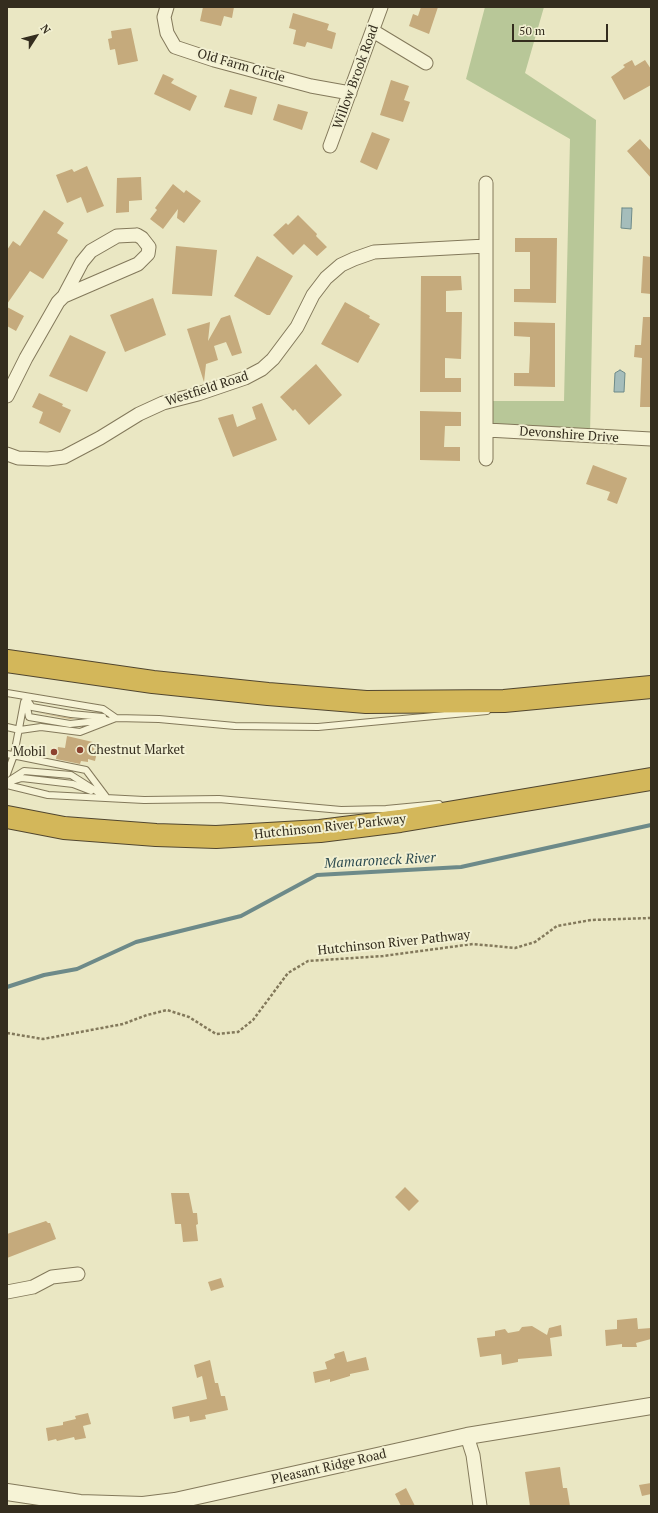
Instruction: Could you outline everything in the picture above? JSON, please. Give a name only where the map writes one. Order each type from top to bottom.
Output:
[{"type":"highway","points":[[7,661],[152,682],[366,702],[504,701],[651,687]]},
{"type":"highway","name":"Hutchinson River Parkway","points":[[7,817],[64,828],[156,835],[216,837],[320,831],[400,821],[651,779]]},
{"type":"street","name":"Old Farm Circle","points":[[167,7],[164,18],[167,33],[175,47],[214,60],[311,86],[350,93]]},
{"type":"street","name":"Willow Brook Road","points":[[330,146],[381,7]]},
{"type":"street","points":[[373,31],[426,63]]},
{"type":"street","points":[[486,183],[486,459]]},
{"type":"street","points":[[7,396],[26,358],[58,302],[64,296],[82,262],[91,251],[117,236],[137,235],[142,238],[149,247],[148,254],[138,264],[64,296]]},
{"type":"street","name":"Westfield Road","points":[[7,454],[18,458],[48,459],[64,457],[100,438],[139,414],[163,403],[211,390],[245,378],[262,369],[273,359],[297,327],[313,296],[326,278],[341,265],[354,259],[374,252],[486,246]]},
{"type":"street","name":"Devonshire Drive","points":[[487,430],[651,439]]},
{"type":"street","points":[[7,1292],[33,1287],[52,1276],[78,1274]]},
{"type":"street","name":"Pleasant Ridge Road","points":[[7,1492],[80,1503],[143,1505],[170,1502],[467,1436],[651,1406]]},
{"type":"street","points":[[467,1436],[473,1455],[480,1506]]},
{"type":"lane","points":[[509,708],[609,692]]},
{"type":"lane","points":[[7,693],[103,709],[116,718]]},
{"type":"lane","points":[[25,697],[32,708],[71,714],[116,718],[159,719],[235,726],[318,727],[436,717],[493,710]]},
{"type":"lane","points":[[25,697],[29,717],[70,724],[116,718]]},
{"type":"lane","points":[[7,774],[14,755],[20,730],[25,697]]},
{"type":"lane","points":[[7,727],[20,730],[41,727],[80,732],[116,718]]},
{"type":"lane","points":[[7,754],[86,770],[107,798]]},
{"type":"lane","points":[[7,783],[24,771],[71,775],[107,798]]},
{"type":"lane","points":[[7,783],[48,795],[107,798],[219,799],[341,810],[386,809],[443,804]]},
{"type":"lane","points":[[465,803],[532,800]]},
{"type":"path","name":"Hutchinson River Pathway","points":[[7,1033],[43,1039],[123,1024],[147,1014],[167,1010],[189,1016],[216,1034],[238,1032],[253,1020],[288,973],[308,961],[384,956],[473,944],[515,948],[534,942],[557,926],[592,920],[651,918]]},
{"type":"green space","points":[[485,7],[544,7],[525,73],[596,120],[590,436],[487,430],[487,401],[564,401],[570,139],[466,79]]},
{"type":"water","points":[[622,208],[632,208],[631,229],[621,228]]},
{"type":"water","points":[[620,370],[625,373],[624,392],[614,392],[615,373]]},
{"type":"building","points":[[203,7],[234,7],[232,18],[224,16],[221,26],[200,21]]},
{"type":"building","points":[[421,7],[438,7],[429,34],[409,26],[413,14],[418,16]]},
{"type":"building","points":[[293,13],[329,24],[327,30],[336,33],[332,49],[307,42],[305,47],[293,44],[296,30],[289,28]]},
{"type":"building","points":[[131,28],[138,61],[118,65],[115,49],[110,50],[108,39],[112,38],[111,31]]},
{"type":"building","points":[[632,60],[635,66],[645,60],[651,69],[651,85],[624,100],[611,77],[625,67],[623,65]]},
{"type":"building","points":[[163,74],[174,79],[171,83],[197,96],[190,111],[154,94]]},
{"type":"building","points":[[391,80],[409,86],[404,100],[410,102],[403,122],[380,115]]},
{"type":"building","points":[[230,89],[257,97],[252,115],[224,107]]},
{"type":"building","points":[[278,104],[308,112],[302,130],[273,120]]},
{"type":"building","points":[[372,132],[390,139],[377,170],[360,162]]},
{"type":"building","points":[[640,139],[651,151],[651,178],[627,151]]},
{"type":"building","points":[[87,166],[104,206],[87,213],[81,197],[67,203],[56,175],[72,169],[74,172]]},
{"type":"building","points":[[141,177],[142,200],[129,201],[129,212],[116,213],[117,178]]},
{"type":"building","points":[[173,184],[184,193],[186,190],[201,201],[184,223],[177,218],[178,209],[163,229],[150,219],[157,210],[155,208]]},
{"type":"building","points":[[44,210],[64,223],[57,233],[68,240],[43,279],[30,271],[7,304],[7,250],[13,241],[20,246]]},
{"type":"building","points":[[298,215],[317,234],[316,236],[327,247],[317,256],[304,244],[293,255],[273,235],[286,223],[288,225]]},
{"type":"building","points":[[515,238],[557,238],[556,303],[514,302],[514,289],[530,289],[530,252],[515,252]]},
{"type":"building","points":[[176,246],[217,250],[212,296],[172,294]]},
{"type":"building","points":[[257,256],[293,276],[270,315],[267,315],[234,296]]},
{"type":"building","points":[[643,256],[651,257],[651,294],[641,293]]},
{"type":"building","points":[[421,276],[461,276],[462,290],[446,291],[446,312],[462,312],[461,359],[445,358],[445,378],[461,378],[461,392],[420,392]]},
{"type":"building","points":[[153,298],[166,335],[125,352],[110,315]]},
{"type":"building","points":[[345,302],[370,316],[369,318],[380,324],[358,363],[321,344]]},
{"type":"building","points":[[7,307],[24,316],[16,331],[7,326]]},
{"type":"building","points":[[230,315],[242,353],[232,356],[226,342],[214,346],[218,360],[206,364],[204,382],[187,329],[210,322],[208,341],[221,318]]},
{"type":"building","points":[[643,317],[651,317],[651,407],[640,407],[642,358],[634,357],[635,345],[641,345]]},
{"type":"building","points":[[514,322],[555,323],[555,387],[514,386],[514,373],[529,373],[530,337],[514,336]]},
{"type":"building","points":[[70,335],[106,352],[87,392],[49,376]]},
{"type":"building","points":[[316,364],[342,395],[309,425],[295,409],[293,411],[280,397]]},
{"type":"building","points":[[39,393],[63,404],[62,406],[71,410],[60,433],[39,423],[43,412],[32,407]]},
{"type":"building","points":[[262,403],[277,440],[233,457],[218,418],[233,414],[237,427],[256,419],[252,407]]},
{"type":"building","points":[[420,411],[461,412],[461,426],[445,426],[444,447],[460,447],[460,461],[420,460]]},
{"type":"building","points":[[593,465],[627,478],[617,504],[607,500],[610,492],[586,484]]},
{"type":"building","points":[[34,712],[70,718],[75,719],[70,719]]},
{"type":"building","name":"Chestnut Market","points":[[67,736],[97,743],[96,747],[98,747],[95,761],[88,759],[88,762],[81,761],[80,764],[56,759],[58,747],[65,748]]},
{"type":"building","points":[[405,1187],[419,1201],[409,1211],[395,1197]]},
{"type":"building","points":[[171,1193],[189,1193],[193,1213],[197,1213],[198,1224],[196,1225],[198,1241],[183,1242],[181,1224],[175,1224]]},
{"type":"building","points":[[46,1221],[50,1223],[56,1239],[7,1258],[7,1234]]},
{"type":"building","points":[[221,1278],[224,1287],[211,1291],[208,1282]]},
{"type":"building","points":[[637,1318],[638,1329],[651,1328],[651,1339],[636,1343],[637,1347],[622,1347],[622,1344],[606,1346],[605,1330],[617,1329],[617,1320]]},
{"type":"building","points":[[561,1325],[562,1336],[550,1338],[552,1356],[518,1359],[518,1362],[502,1365],[501,1354],[480,1357],[477,1338],[495,1336],[495,1331],[505,1329],[508,1333],[519,1331],[522,1327],[532,1326],[547,1335],[549,1328]]},
{"type":"building","points":[[344,1351],[347,1362],[366,1357],[369,1370],[350,1374],[350,1376],[330,1382],[330,1379],[315,1383],[313,1372],[327,1369],[325,1362],[335,1358],[334,1354]]},
{"type":"building","points":[[210,1360],[215,1383],[218,1383],[221,1396],[225,1396],[228,1410],[205,1415],[206,1419],[190,1422],[189,1416],[174,1419],[172,1407],[207,1399],[202,1376],[197,1378],[194,1365]]},
{"type":"building","points":[[88,1413],[91,1424],[83,1426],[86,1438],[75,1440],[74,1437],[57,1441],[56,1439],[48,1441],[46,1428],[63,1425],[63,1422],[76,1419],[75,1416]]},
{"type":"building","points":[[560,1467],[563,1488],[567,1488],[570,1506],[530,1506],[525,1472]]},
{"type":"building","points":[[651,1483],[651,1494],[642,1496],[639,1485]]},
{"type":"building","points":[[406,1488],[415,1506],[401,1506],[395,1494]]},
{"type":"waterway","name":"Mamaroneck River","points":[[7,987],[44,975],[77,969],[136,942],[241,916],[317,875],[461,867],[651,825]]},
{"type":"place","name":"Chestnut Market","points":[[80,750]]},
{"type":"place","name":"Mobil","points":[[54,752]]}]
